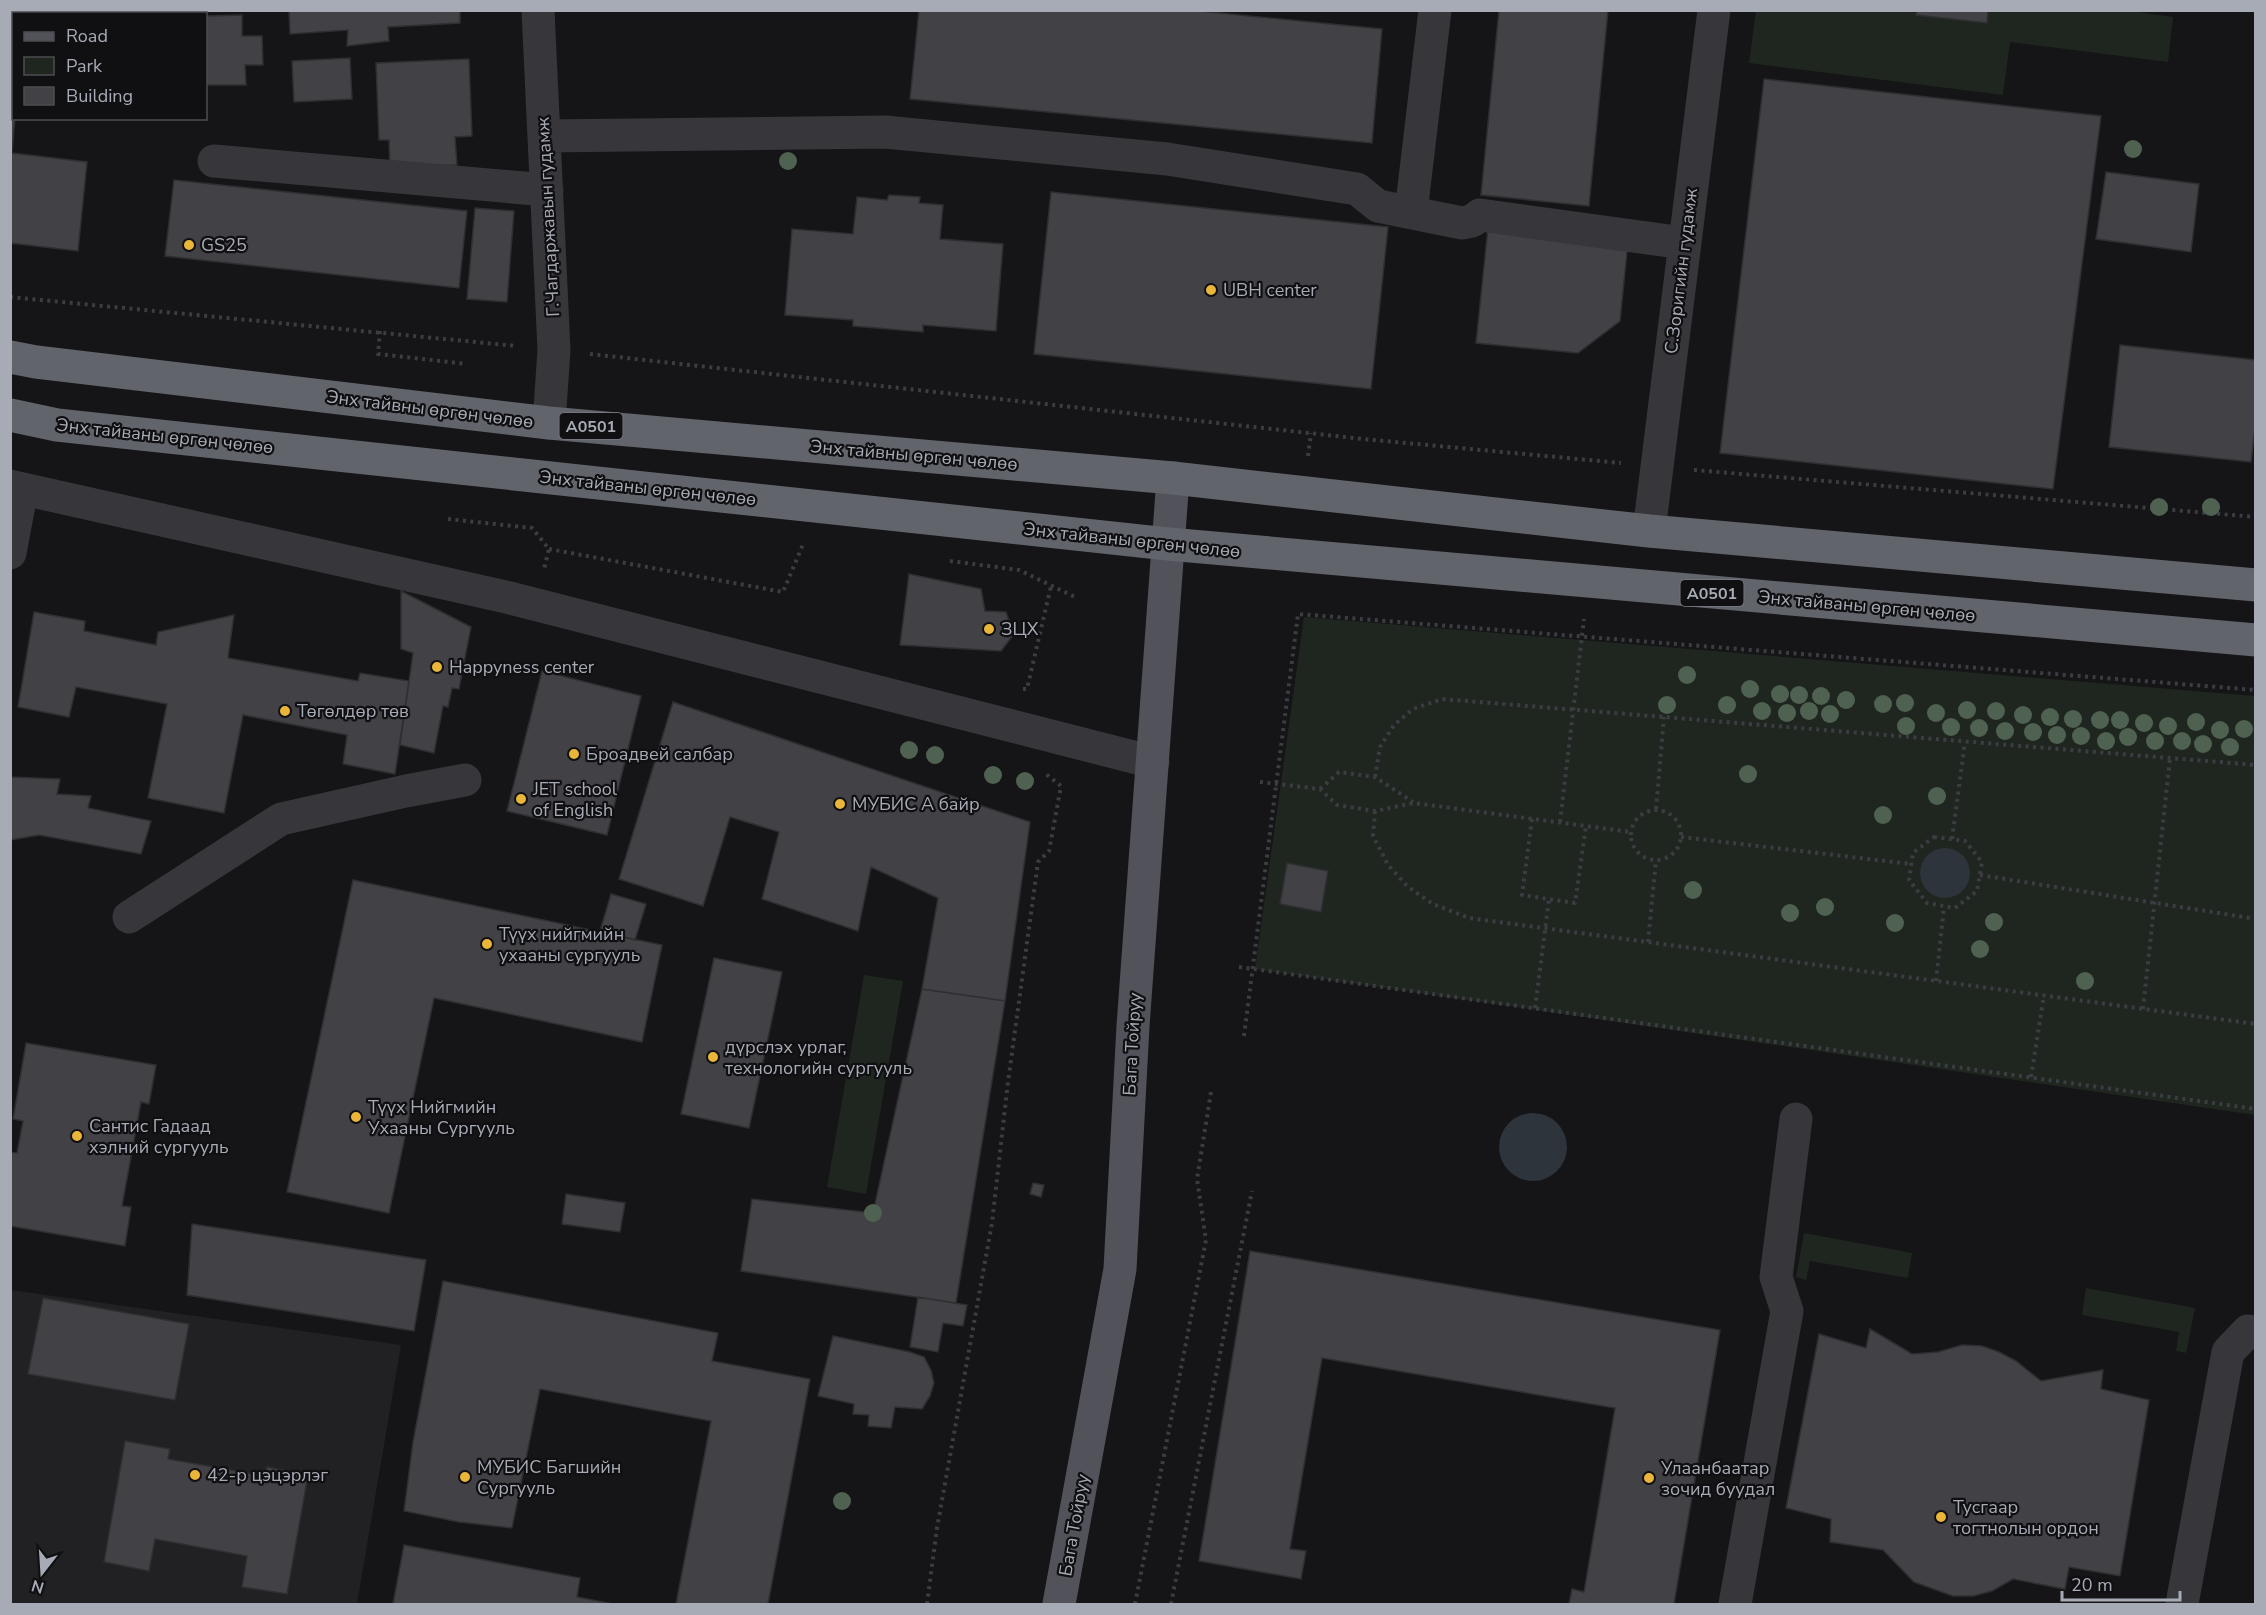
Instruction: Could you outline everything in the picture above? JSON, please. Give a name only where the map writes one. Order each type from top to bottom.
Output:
[{"type":"highway","name":"Энх тайвны өргөн чөлөө","points":[[10,357],[36,362],[549,423],[1173,478]]},
{"type":"highway","name":"Энх тайваны өргөн чөлөө","points":[[10,415],[69,426],[1168,544],[2256,640]]},
{"type":"highway","name":"A0501","points":[[1173,478],[1649,531],[2256,585]]},
{"type":"main road","name":"Бага Тойруу","points":[[1059,1605],[1120,1269],[1133,1026],[1173,478]]},
{"type":"street","name":"Г.Чагдаржавын гудамж","points":[[538,10],[554,350],[549,423]]},
{"type":"street","points":[[1411,212],[1435,10]]},
{"type":"street","name":"С.Зоригийн гудамж","points":[[1649,531],[1714,10]]},
{"type":"street","points":[[544,136],[885,132],[1167,159],[1357,189],[1378,206],[1462,223],[1472,221],[1480,215],[1684,243]]},
{"type":"street","points":[[214,161],[547,190]]},
{"type":"street","points":[[10,553],[16,488],[506,597],[1153,762]]},
{"type":"street","points":[[129,917],[281,819],[465,780]]},
{"type":"street","points":[[1736,1605],[1786,1311],[1776,1277],[1796,1119]]},
{"type":"street","points":[[2182,1605],[2228,1353],[2252,1332]]},
{"type":"path","points":[[10,297],[380,331],[1311,433],[1656,466],[2256,517]]},
{"type":"path","points":[[380,331],[378,354],[467,364]]},
{"type":"path","points":[[1308,457],[1311,433]]},
{"type":"path","points":[[448,519],[532,528]]},
{"type":"path","points":[[549,549],[783,592],[804,542],[815,543]]},
{"type":"path","points":[[940,560],[1019,570],[1075,597]]},
{"type":"path","points":[[1027,689],[1051,586]]},
{"type":"path","points":[[1244,1036],[1298,614],[2256,690]]},
{"type":"path","points":[[1560,822],[1584,619]]},
{"type":"path","points":[[1375,777],[1380,747],[1394,725],[1413,709],[1442,699],[2256,765]]},
{"type":"path","points":[[1656,809],[1664,717]]},
{"type":"path","points":[[1952,839],[1965,742]]},
{"type":"path","points":[[2143,1009],[2170,758]]},
{"type":"path","points":[[927,1605],[937,1528],[992,1223],[1008,1082],[1038,862],[1050,851],[1061,786],[1040,770]]},
{"type":"path","points":[[1320,789],[1339,772],[1375,777],[1414,803]]},
{"type":"path","points":[[1260,782],[1320,789],[1336,805],[1375,811],[1414,803],[1630,831]]},
{"type":"path","points":[[1656,809],[1665,810],[1672,814],[1681,828],[1681,837],[1676,851],[1663,859],[1647,859],[1634,848],[1630,831],[1632,824],[1642,813],[1656,809]]},
{"type":"path","points":[[1375,811],[1373,836],[1388,865],[1408,887],[1433,904],[1469,918],[2256,1024]]},
{"type":"path","points":[[1532,819],[1522,895],[1575,903],[1586,826]]},
{"type":"path","points":[[1681,837],[1911,864]]},
{"type":"path","points":[[1934,837],[1965,841],[1982,862],[1977,891],[1955,908],[1927,903],[1909,880],[1911,864],[1913,853],[1934,837]]},
{"type":"path","points":[[1648,942],[1656,860]]},
{"type":"path","points":[[1980,875],[2256,919]]},
{"type":"path","points":[[1535,1008],[1549,899]]},
{"type":"path","points":[[1936,981],[1944,907]]},
{"type":"path","points":[[1239,967],[2256,1109]]},
{"type":"path","points":[[2031,1077],[2044,996]]},
{"type":"path","points":[[1135,1605],[1206,1240],[1197,1179],[1211,1092]]},
{"type":"path","points":[[1171,1605],[1252,1191]]},
{"type":"shaded area","points":[[1945,848],[1963,855],[1970,873],[1963,891],[1945,898],[1927,891],[1920,873],[1927,855]]},
{"type":"shaded area","points":[[1533,1113],[1546,1116],[1557,1123],[1564,1134],[1567,1147],[1564,1160],[1557,1171],[1546,1178],[1533,1181],[1520,1178],[1509,1171],[1502,1160],[1499,1147],[1502,1134],[1509,1123],[1520,1116]]},
{"type":"shaded area","name":"42-р цэцэрлэг","points":[[11,1290],[401,1345],[357,1604],[11,1604]]},
{"type":"green space","points":[[2123,10],[2173,17],[2168,62],[2010,42],[2003,95],[1749,63],[1756,11]]},
{"type":"green space","points":[[1304,617],[2255,696],[2255,1115],[1255,969]]},
{"type":"green space","points":[[864,975],[903,981],[866,1194],[827,1187]]},
{"type":"green space","points":[[1804,1233],[1912,1253],[1908,1278],[1810,1261],[1806,1280],[1796,1277]]},
{"type":"green space","points":[[2086,1288],[2195,1308],[2186,1353],[2176,1351],[2179,1332],[2082,1315]]},
{"type":"building","points":[[119,10],[150,10],[150,12],[119,12]]},
{"type":"building","points":[[289,10],[460,10],[460,23],[388,27],[389,41],[347,46],[348,30],[290,34]]},
{"type":"building","points":[[919,10],[1189,10],[1382,29],[1372,143],[910,99]]},
{"type":"building","points":[[1499,10],[1608,10],[1589,206],[1481,195]]},
{"type":"building","points":[[1917,10],[1988,10],[1987,23],[1916,15]]},
{"type":"building","points":[[242,15],[242,36],[262,36],[263,65],[245,65],[246,85],[207,85],[207,16]]},
{"type":"building","points":[[350,58],[352,99],[294,102],[292,61]]},
{"type":"building","points":[[469,59],[472,136],[455,137],[457,165],[390,168],[389,140],[379,140],[376,63]]},
{"type":"building","points":[[1764,79],[2101,116],[2053,489],[1720,453]]},
{"type":"building","points":[[10,109],[12,109],[12,120],[15,120],[12,153],[87,162],[78,251],[10,243]]},
{"type":"building","points":[[2106,172],[2199,184],[2191,252],[2096,239]]},
{"type":"building","points":[[174,180],[467,211],[459,288],[165,256]]},
{"type":"building","name":"UBH center","points":[[1051,192],[1388,227],[1371,389],[1034,354]]},
{"type":"building","points":[[889,195],[920,197],[919,203],[943,205],[940,239],[1003,244],[996,331],[923,325],[923,332],[853,326],[853,320],[785,315],[792,229],[853,234],[857,197],[887,200]]},
{"type":"building","points":[[475,208],[514,211],[507,302],[467,299]]},
{"type":"building","points":[[1488,228],[1628,242],[1620,321],[1578,353],[1476,343]]},
{"type":"building","points":[[2120,345],[2256,360],[2256,417],[2251,462],[2109,447]]},
{"type":"building","points":[[909,574],[981,589],[985,611],[1006,612],[1014,634],[1001,651],[900,645]]},
{"type":"building","name":"Happyness center","points":[[401,591],[471,627],[459,689],[452,688],[448,707],[443,706],[434,753],[400,745],[413,653],[401,649]]},
{"type":"building","name":"Төгөлдөр төв","points":[[34,612],[85,621],[84,631],[156,645],[158,632],[234,615],[228,658],[358,681],[360,673],[409,681],[395,774],[343,764],[347,735],[243,715],[224,813],[148,798],[167,704],[76,687],[69,717],[18,707]]},
{"type":"building","name":"Броадвей салбар","points":[[542,671],[641,696],[607,835],[507,811]]},
{"type":"building","points":[[673,702],[1030,822],[1005,1001],[922,989],[938,898],[871,867],[858,931],[762,899],[779,832],[730,817],[703,906],[619,879]]},
{"type":"building","points":[[10,777],[60,779],[57,794],[91,796],[88,808],[151,821],[141,854],[39,835],[10,840]]},
{"type":"building","points":[[1287,863],[1328,871],[1321,912],[1280,904]]},
{"type":"building","name":"Түүх Нийгмийн Ухааны Сургууль","points":[[353,880],[662,945],[642,1042],[434,998],[389,1213],[287,1192]]},
{"type":"building","points":[[611,894],[646,904],[635,940],[600,931]]},
{"type":"building","name":"дүрслэх урлаг, технологийн сургууль","points":[[714,958],[782,972],[749,1128],[681,1114]]},
{"type":"building","points":[[922,989],[1005,1001],[956,1303],[741,1271],[752,1199],[873,1213]]},
{"type":"building","name":"Сантис Гадаад хэлний сургууль","points":[[26,1043],[156,1065],[149,1104],[141,1102],[122,1206],[131,1207],[125,1246],[10,1226],[10,1152],[17,1153],[23,1121],[13,1119]]},
{"type":"building","points":[[1033,1183],[1044,1185],[1041,1197],[1030,1194]]},
{"type":"building","points":[[566,1194],[625,1203],[620,1232],[562,1224]]},
{"type":"building","points":[[192,1224],[426,1260],[414,1331],[187,1295]]},
{"type":"building","name":"Улаанбаатар зочид буудал","points":[[1250,1251],[1720,1330],[1674,1604],[1569,1604],[1572,1589],[1584,1592],[1615,1408],[1322,1358],[1290,1549],[1306,1551],[1301,1579],[1199,1561]]},
{"type":"building","name":"МУБИС Багшийн Сургууль","points":[[443,1281],[718,1333],[712,1361],[810,1379],[768,1604],[676,1604],[711,1421],[540,1389],[512,1528],[459,1522],[404,1511],[413,1442]]},
{"type":"building","points":[[918,1297],[967,1305],[963,1326],[943,1323],[938,1352],[910,1347]]},
{"type":"building","points":[[43,1298],[189,1324],[175,1400],[28,1374]]},
{"type":"building","name":"Тусгаар тогтнолын ордон","points":[[1870,1329],[1912,1354],[1938,1352],[1962,1345],[1982,1346],[2016,1361],[2041,1381],[2103,1370],[2101,1389],[2149,1400],[2120,1576],[2069,1567],[2065,1589],[2013,1579],[1992,1591],[1973,1596],[1953,1596],[1914,1582],[1883,1550],[1830,1542],[1831,1519],[1786,1508],[1819,1334],[1866,1348]]},
{"type":"building","points":[[833,1336],[924,1357],[931,1370],[934,1383],[930,1396],[922,1409],[895,1407],[891,1428],[868,1426],[869,1415],[853,1414],[854,1404],[818,1396]]},
{"type":"building","points":[[125,1441],[170,1449],[168,1459],[265,1476],[267,1467],[308,1475],[287,1594],[242,1587],[247,1556],[155,1539],[149,1571],[104,1562]]},
{"type":"building","points":[[404,1545],[580,1578],[577,1597],[613,1604],[393,1604]]},
{"type":"place","name":"GS25","points":[[189,245]]},
{"type":"place","name":"UBH center","points":[[1211,290]]},
{"type":"place","name":"ЗЦХ","points":[[989,629]]},
{"type":"place","name":"Happyness center","points":[[437,667]]},
{"type":"place","name":"Төгөлдөр төв","points":[[285,711]]},
{"type":"place","name":"Броадвей салбар","points":[[574,754]]},
{"type":"place","name":"JET school of English","points":[[521,799]]},
{"type":"place","name":"МУБИС А байр","points":[[840,804]]},
{"type":"place","name":"Түүх нийгмийн ухааны сургууль","points":[[487,944]]},
{"type":"place","name":"дүрслэх урлаг, технологийн сургууль","points":[[713,1057]]},
{"type":"place","name":"Түүх Нийгмийн Ухааны Сургууль","points":[[356,1117]]},
{"type":"place","name":"Сантис Гадаад хэлний сургууль","points":[[77,1136]]},
{"type":"place","name":"42-р цэцэрлэг","points":[[195,1475]]},
{"type":"place","name":"МУБИС Багшийн Сургууль","points":[[465,1477]]},
{"type":"place","name":"Улаанбаатар зочид буудал","points":[[1649,1478]]},
{"type":"place","name":"Тусгаар тогтнолын ордон","points":[[1941,1517]]}]
